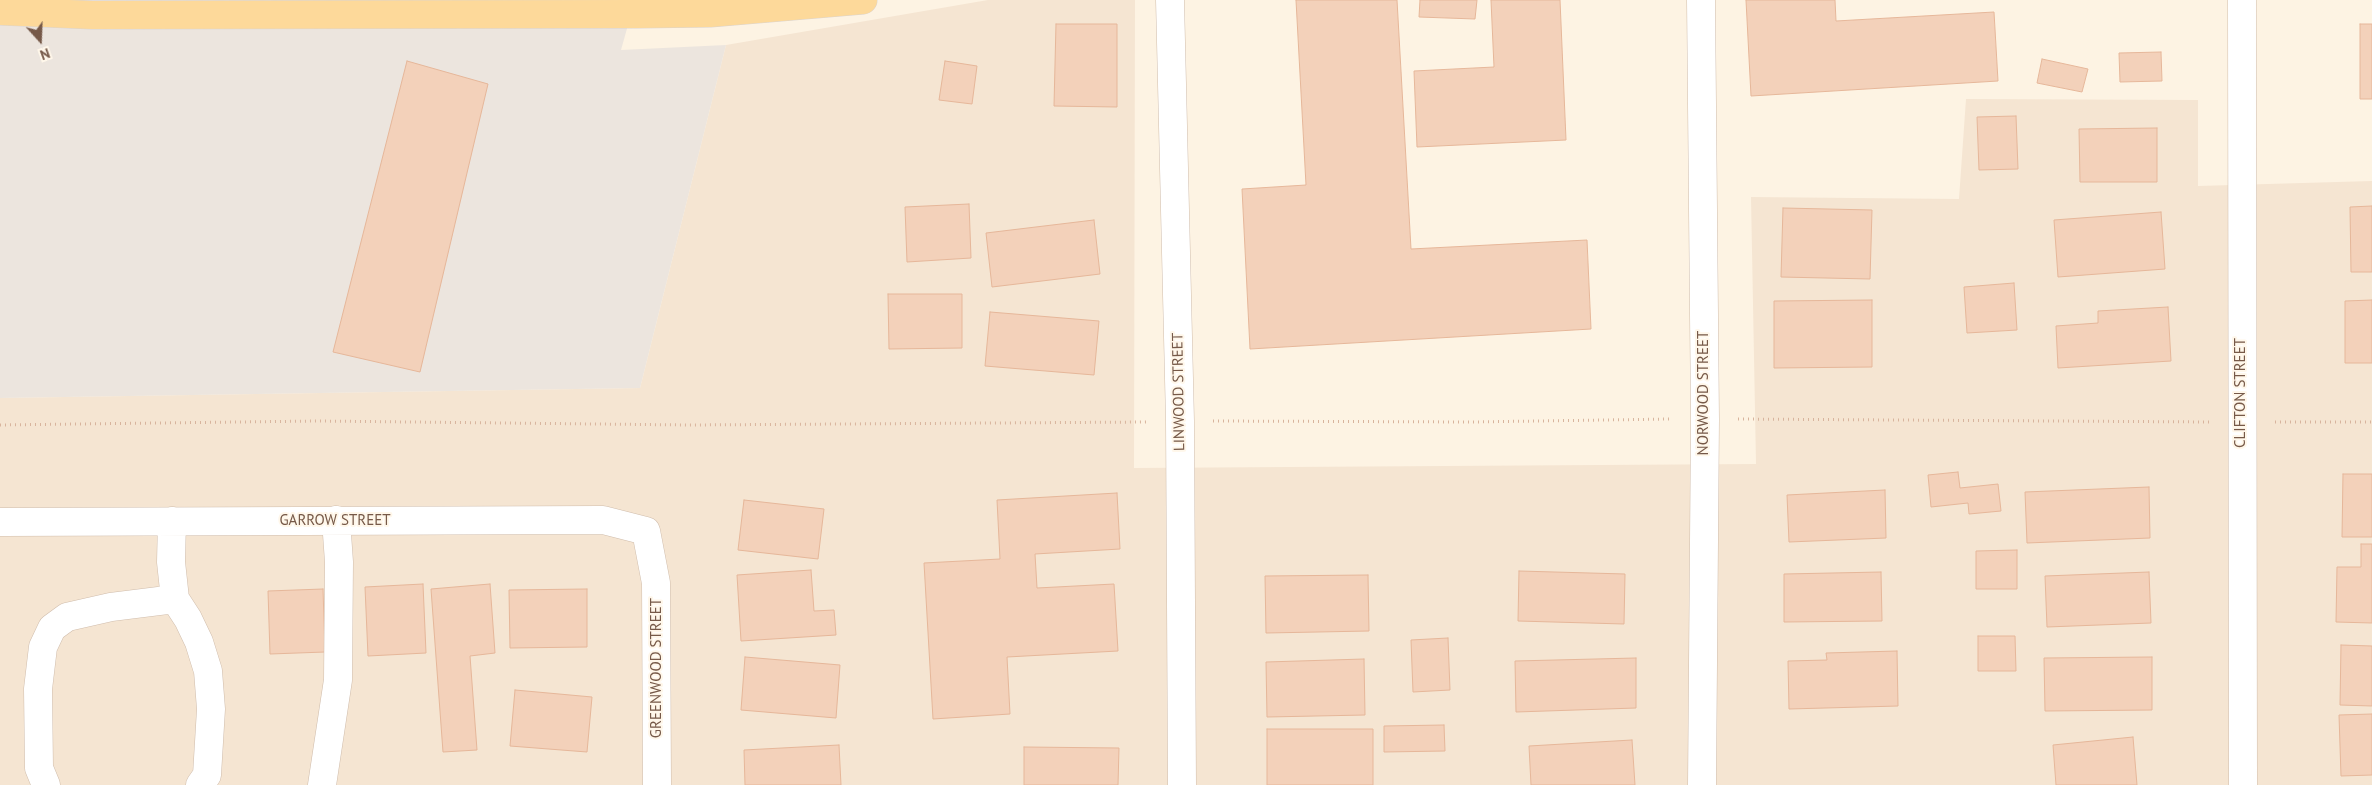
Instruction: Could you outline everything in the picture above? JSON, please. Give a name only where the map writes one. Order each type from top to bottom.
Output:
[{"type":"main road","points":[[0,11],[92,15],[638,14],[710,12],[862,0]]},
{"type":"street","name":"LINWOOD STREET","points":[[1170,0],[1180,421],[1182,785]]},
{"type":"street","name":"NORWOOD STREET","points":[[1701,0],[1705,419],[1702,785]]},
{"type":"street","name":"CLIFTON STREET","points":[[2242,0],[2243,785]]},
{"type":"street","points":[[322,785],[338,680],[336,520]]},
{"type":"street","name":"GARROW STREET","points":[[0,522],[603,520],[646,531],[650,552]]},
{"type":"street","points":[[172,521],[171,562],[175,599],[188,619],[199,642],[208,671],[211,709],[207,775],[200,785]]},
{"type":"street","name":"GREENWOOD STREET","points":[[650,552],[656,583],[658,785]]},
{"type":"street","points":[[46,785],[39,768],[38,689],[43,646],[52,628],[67,617],[111,607],[175,599]]},
{"type":"shaded area","points":[[0,0],[635,0],[621,50],[726,45],[640,388],[0,398]]},
{"type":"shaded area","points":[[988,0],[1135,0],[1134,468],[1756,464],[1751,197],[1959,199],[1966,99],[2198,100],[2198,186],[2372,181],[2372,785],[0,785],[0,398],[640,388],[726,45]]},
{"type":"building","points":[[1296,0],[1397,0],[1411,249],[1587,240],[1591,329],[1250,349],[1242,189],[1306,185]]},
{"type":"building","points":[[1420,0],[1477,0],[1475,19],[1419,17]]},
{"type":"building","points":[[1491,0],[1560,0],[1566,140],[1417,147],[1414,71],[1494,67]]},
{"type":"building","points":[[1746,0],[1835,0],[1836,21],[1994,12],[1998,81],[1751,96]]},
{"type":"building","points":[[1056,24],[1117,24],[1117,107],[1054,106]]},
{"type":"building","points":[[2360,24],[2372,24],[2372,99],[2360,99]]},
{"type":"building","points":[[2161,52],[2162,81],[2120,82],[2119,53]]},
{"type":"building","points":[[2042,59],[2088,69],[2082,92],[2037,83]]},
{"type":"building","points":[[407,61],[488,84],[420,372],[333,352]]},
{"type":"building","points":[[945,61],[977,66],[972,104],[939,100]]},
{"type":"building","points":[[2016,116],[2018,169],[1979,170],[1977,117]]},
{"type":"building","points":[[2157,128],[2157,182],[2080,182],[2079,129]]},
{"type":"building","points":[[969,204],[971,258],[907,262],[905,207]]},
{"type":"building","points":[[2372,206],[2372,272],[2351,272],[2350,207]]},
{"type":"building","points":[[1783,208],[1872,210],[1870,279],[1781,277]]},
{"type":"building","points":[[2161,212],[2165,269],[2058,277],[2054,220]]},
{"type":"building","points":[[1094,220],[1100,274],[992,287],[986,233]]},
{"type":"building","points":[[2014,283],[2017,330],[1967,333],[1964,287]]},
{"type":"building","points":[[888,294],[962,294],[962,348],[889,349]]},
{"type":"building","points":[[1872,300],[1872,367],[1774,368],[1774,301]]},
{"type":"building","points":[[2372,300],[2372,363],[2345,363],[2345,301]]},
{"type":"building","points":[[2168,307],[2171,361],[2058,368],[2056,326],[2098,323],[2098,311]]},
{"type":"building","points":[[990,312],[1099,321],[1094,375],[985,366]]},
{"type":"building","points":[[1958,472],[1960,488],[1998,484],[2001,511],[1969,514],[1968,503],[1931,507],[1928,475]]},
{"type":"building","points":[[2343,474],[2372,474],[2372,537],[2342,537]]},
{"type":"building","points":[[2149,487],[2150,538],[2027,543],[2025,492]]},
{"type":"building","points":[[1885,490],[1886,538],[1789,542],[1787,495]]},
{"type":"building","points":[[1117,493],[1120,549],[1035,554],[1037,588],[1114,584],[1118,651],[1007,657],[1010,714],[933,719],[924,563],[1000,559],[997,500]]},
{"type":"building","points":[[744,500],[824,509],[818,559],[738,550]]},
{"type":"building","points":[[2361,544],[2372,544],[2372,623],[2336,622],[2337,567],[2361,567]]},
{"type":"building","points":[[2017,550],[2017,589],[1976,589],[1976,551]]},
{"type":"building","points":[[811,570],[814,611],[834,610],[836,635],[741,641],[737,575]]},
{"type":"building","points":[[1519,571],[1625,574],[1624,624],[1518,621]]},
{"type":"building","points":[[1881,572],[1882,621],[1784,622],[1784,574]]},
{"type":"building","points":[[2149,572],[2151,623],[2047,627],[2045,576]]},
{"type":"building","points":[[1368,575],[1369,631],[1266,633],[1265,576]]},
{"type":"building","points":[[423,584],[426,653],[368,656],[365,587]]},
{"type":"building","points":[[490,584],[495,653],[470,656],[477,750],[443,752],[431,589]]},
{"type":"building","points":[[323,589],[325,652],[270,654],[268,591]]},
{"type":"building","points":[[587,589],[587,647],[510,648],[509,590]]},
{"type":"building","points":[[1978,636],[2015,636],[2016,671],[1978,671]]},
{"type":"building","points":[[1448,638],[1450,690],[1413,692],[1411,640]]},
{"type":"building","points":[[2341,645],[2372,646],[2372,706],[2340,705]]},
{"type":"building","points":[[1897,651],[1898,706],[1789,709],[1788,661],[1827,660],[1826,653]]},
{"type":"building","points":[[745,657],[840,665],[836,718],[741,710]]},
{"type":"building","points":[[2152,657],[2152,710],[2045,711],[2044,658]]},
{"type":"building","points":[[1636,658],[1636,708],[1516,712],[1515,661]]},
{"type":"building","points":[[1364,659],[1365,715],[1267,717],[1266,662]]},
{"type":"building","points":[[515,690],[592,697],[587,752],[510,746]]},
{"type":"building","points":[[2372,714],[2372,775],[2341,776],[2339,715]]},
{"type":"building","points":[[1444,725],[1445,751],[1384,752],[1384,726]]},
{"type":"building","points":[[1267,729],[1373,729],[1373,785],[1267,785]]},
{"type":"building","points":[[2133,737],[2137,785],[2056,785],[2053,745]]},
{"type":"building","points":[[1632,740],[1635,785],[1531,785],[1529,746]]},
{"type":"building","points":[[839,745],[841,785],[745,785],[744,750]]},
{"type":"building","points":[[1024,747],[1119,748],[1118,785],[1024,785]]}]
